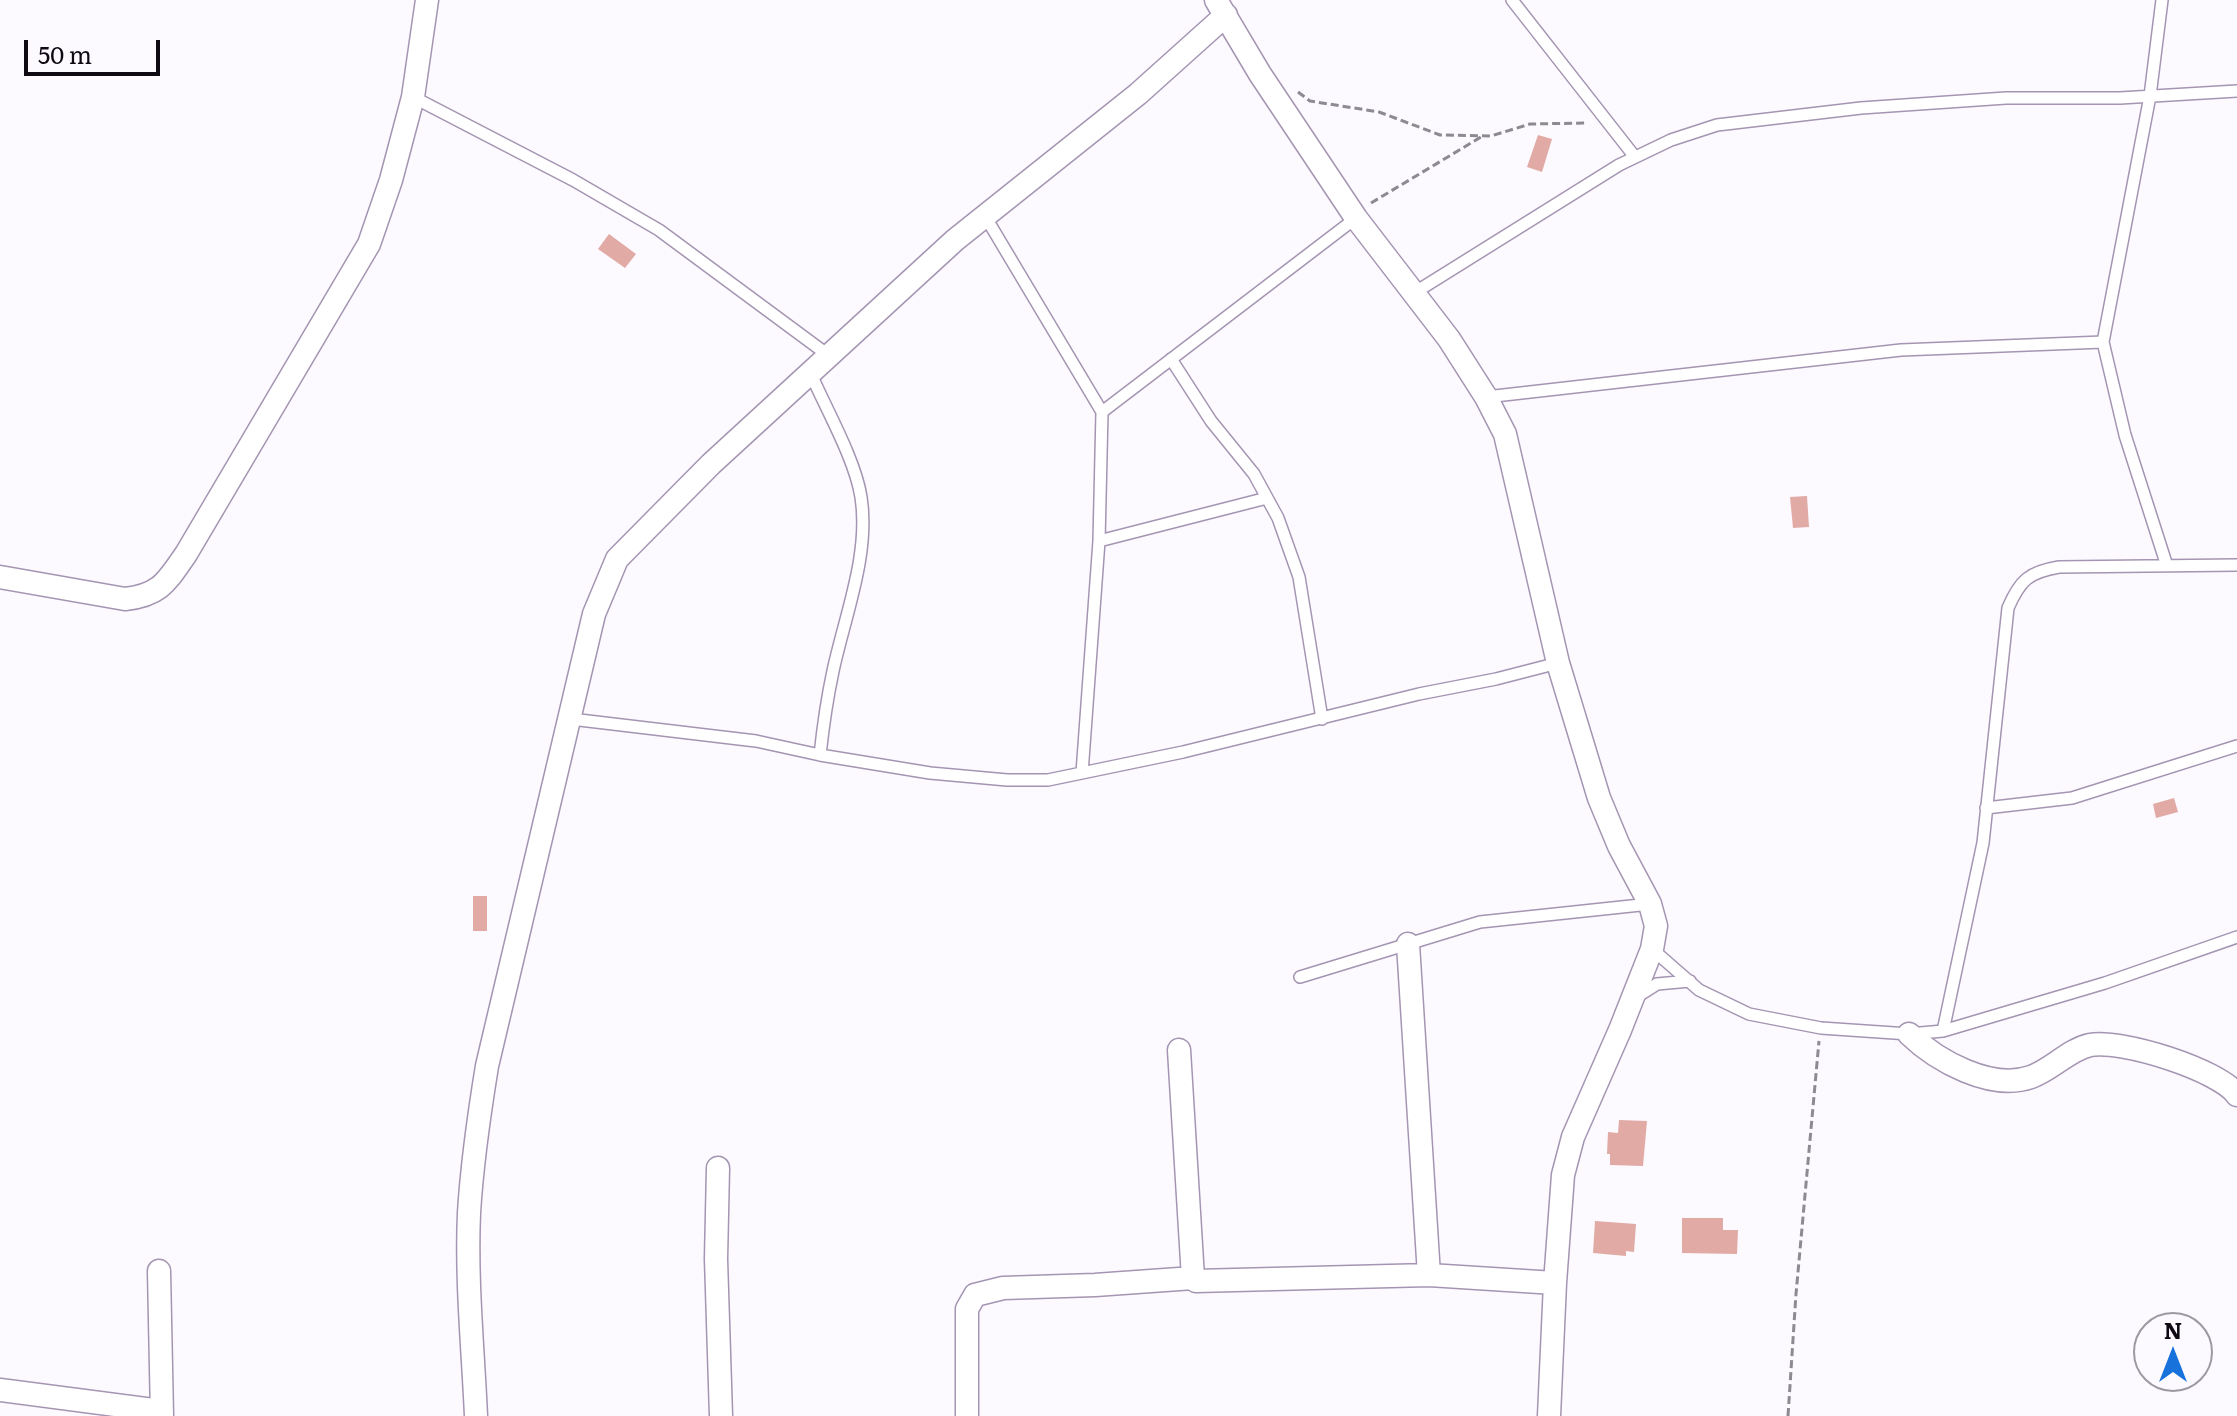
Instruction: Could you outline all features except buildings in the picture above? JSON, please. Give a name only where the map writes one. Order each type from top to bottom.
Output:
[{"type":"street","points":[[0,577],[125,599],[145,596],[165,584],[201,529],[369,244],[391,180],[413,97],[427,0]]},
{"type":"street","points":[[476,1416],[469,1215],[476,1133],[487,1066],[594,614],[617,559],[658,515],[809,372],[955,240],[1138,94],[1221,8],[1260,74],[1355,215],[1449,339],[1486,397],[1505,434],[1558,663],[1599,798],[1619,846],[1650,904],[1656,926],[1652,949],[1573,1137],[1563,1175],[1549,1416]]},
{"type":"street","points":[[1408,944],[1429,1275]]},
{"type":"street","points":[[1909,1034],[1948,1063],[1999,1079],[2031,1077],[2078,1049],[2108,1045],[2132,1048],[2201,1071],[2219,1078],[2237,1095]]},
{"type":"street","points":[[1179,1050],[1193,1278]]},
{"type":"street","points":[[718,1168],[716,1259],[721,1416]]},
{"type":"street","points":[[0,1390],[162,1414],[159,1271]]},
{"type":"street","points":[[967,1416],[967,1309],[975,1295],[1003,1288],[1193,1278],[1204,1283],[1429,1275],[1555,1283]]},
{"type":"lane","points":[[1512,0],[1635,157]]},
{"type":"lane","points":[[2162,0],[2150,96],[2103,342],[2125,435],[2167,566]]},
{"type":"lane","points":[[1414,293],[1635,157],[1671,140],[1717,125],[1861,108],[2006,98],[2237,91]]},
{"type":"lane","points":[[413,97],[573,180],[659,230],[828,355]]},
{"type":"lane","points":[[1102,412],[1355,215]]},
{"type":"lane","points":[[985,216],[1102,412],[1099,541],[1082,773]]},
{"type":"lane","points":[[1486,397],[1901,350],[2103,342]]},
{"type":"lane","points":[[1171,359],[1211,421],[1254,474],[1278,518],[1299,577],[1322,719]]},
{"type":"lane","points":[[809,372],[853,468],[864,518],[861,551],[825,711],[820,755]]},
{"type":"lane","points":[[1099,541],[1267,498]]},
{"type":"lane","points":[[1943,1031],[1983,843],[2008,608],[2022,582],[2039,571],[2059,567],[2237,565]]},
{"type":"lane","points":[[571,719],[756,741],[930,773],[1007,780],[1048,780],[1558,663]]},
{"type":"lane","points":[[1986,808],[2072,798],[2237,746]]},
{"type":"lane","points":[[1300,977],[1480,922],[1650,904]]},
{"type":"lane","points":[[1652,949],[1721,1002],[1749,1014],[1821,1028],[1909,1034],[1943,1031],[2105,983],[2237,937]]},
{"type":"lane","points":[[1631,1001],[1657,984],[1690,981]]},
{"type":"path","points":[[1293,86],[1304,98],[1324,105],[1379,112],[1440,135],[1483,136],[1530,124],[1608,122]]},
{"type":"path","points":[[1355,215],[1483,136]]},
{"type":"path","points":[[1788,1416],[1821,1028]]}]
